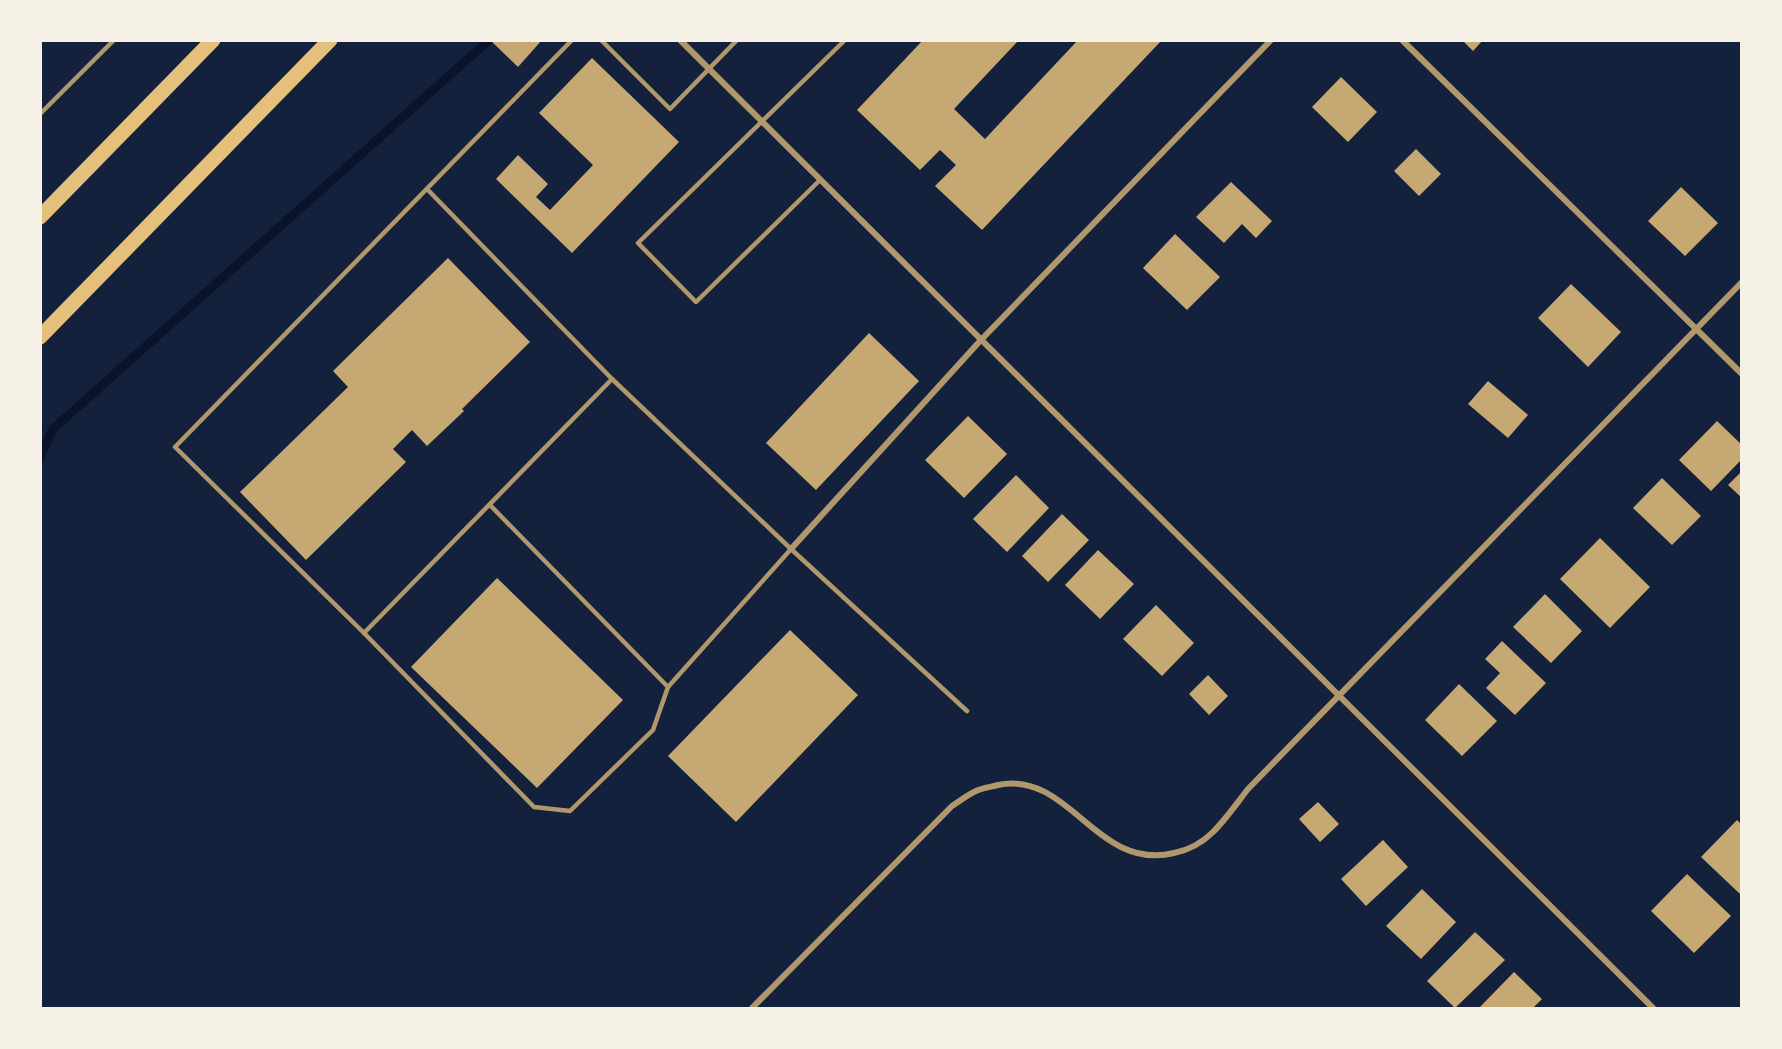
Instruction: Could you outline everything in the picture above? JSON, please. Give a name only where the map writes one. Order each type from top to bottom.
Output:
[{"type":"main road","points":[[40,217],[213,40]]},
{"type":"main road","points":[[40,337],[330,40]]},
{"type":"street","points":[[680,40],[980,341],[1653,1008]]},
{"type":"street","points":[[791,549],[980,341],[1271,40]]},
{"type":"street","points":[[1402,40],[1742,374]]},
{"type":"street","points":[[752,1008],[952,806],[977,790],[1006,783],[1037,788],[1062,803],[1110,842],[1131,853],[1161,856],[1189,850],[1213,832],[1248,789],[1742,282]]},
{"type":"lane","points":[[40,114],[114,40]]},
{"type":"lane","points":[[572,40],[175,447],[364,633],[534,807],[570,811],[653,730],[668,687],[791,549]]},
{"type":"lane","points":[[602,40],[670,108],[737,40]]},
{"type":"lane","points":[[820,180],[696,302],[638,243],[846,40]]},
{"type":"lane","points":[[427,189],[612,379],[791,549],[967,711]]},
{"type":"lane","points":[[364,633],[612,379]]},
{"type":"lane","points":[[490,506],[668,687]]},
{"type":"building","points":[[490,40],[542,40],[518,67]]},
{"type":"building","points":[[923,40],[1019,40],[954,109],[985,139],[1078,40],[1162,40],[982,230],[935,186],[956,165],[940,150],[920,170],[857,110]]},
{"type":"building","points":[[1462,40],[1483,40],[1473,51]]},
{"type":"building","points":[[592,58],[679,142],[572,253],[496,179],[518,155],[548,184],[536,197],[550,210],[593,165],[539,113]]},
{"type":"building","points":[[1341,77],[1377,112],[1348,142],[1312,107]]},
{"type":"building","points":[[1416,149],[1441,174],[1419,196],[1394,171]]},
{"type":"building","points":[[1231,182],[1272,221],[1256,238],[1242,224],[1224,243],[1196,217]]},
{"type":"building","points":[[1681,187],[1718,223],[1685,256],[1648,221]]},
{"type":"building","points":[[1175,234],[1220,277],[1187,310],[1143,268]]},
{"type":"building","points":[[448,258],[530,342],[427,446],[412,430],[393,449],[406,462],[306,560],[240,492],[348,387],[333,371]]},
{"type":"building","points":[[1571,284],[1621,332],[1588,367],[1538,318]]},
{"type":"building","points":[[869,333],[919,381],[816,490],[766,443]]},
{"type":"building","points":[[1488,381],[1528,415],[1508,438],[1468,404]]},
{"type":"building","points":[[968,416],[1007,454],[964,498],[925,460]]},
{"type":"building","points":[[1717,421],[1742,445],[1742,459],[1711,491],[1679,460]]},
{"type":"building","points":[[1742,471],[1742,498],[1728,485]]},
{"type":"building","points":[[1016,475],[1049,508],[1007,552],[973,519]]},
{"type":"building","points":[[1662,478],[1701,516],[1672,545],[1633,508]]},
{"type":"building","points":[[1062,514],[1089,540],[1048,582],[1022,556]]},
{"type":"building","points":[[1600,538],[1650,587],[1610,628],[1560,579]]},
{"type":"building","points":[[1098,550],[1134,584],[1100,619],[1065,585]]},
{"type":"building","points":[[497,578],[623,700],[537,788],[411,667]]},
{"type":"building","points":[[1545,594],[1582,631],[1551,663],[1513,627]]},
{"type":"building","points":[[1156,605],[1194,643],[1162,676],[1123,639]]},
{"type":"building","points":[[790,630],[858,695],[736,822],[668,756]]},
{"type":"building","points":[[1502,641],[1546,683],[1515,715],[1486,688],[1500,673],[1485,659]]},
{"type":"building","points":[[1208,675],[1228,696],[1209,715],[1189,694]]},
{"type":"building","points":[[1459,684],[1497,721],[1462,756],[1425,720]]},
{"type":"building","points":[[1318,802],[1339,824],[1320,842],[1299,819]]},
{"type":"building","points":[[1737,820],[1742,825],[1742,892],[1740,894],[1701,857]]},
{"type":"building","points":[[1383,840],[1408,867],[1366,906],[1341,879]]},
{"type":"building","points":[[1687,874],[1731,916],[1694,953],[1651,911]]},
{"type":"building","points":[[1422,889],[1456,922],[1421,959],[1386,926]]},
{"type":"building","points":[[1475,932],[1505,960],[1455,1008],[1427,981]]},
{"type":"building","points":[[1514,972],[1542,999],[1533,1008],[1479,1008]]},
{"type":"waterway","points":[[40,457],[53,429],[489,40]]}]
